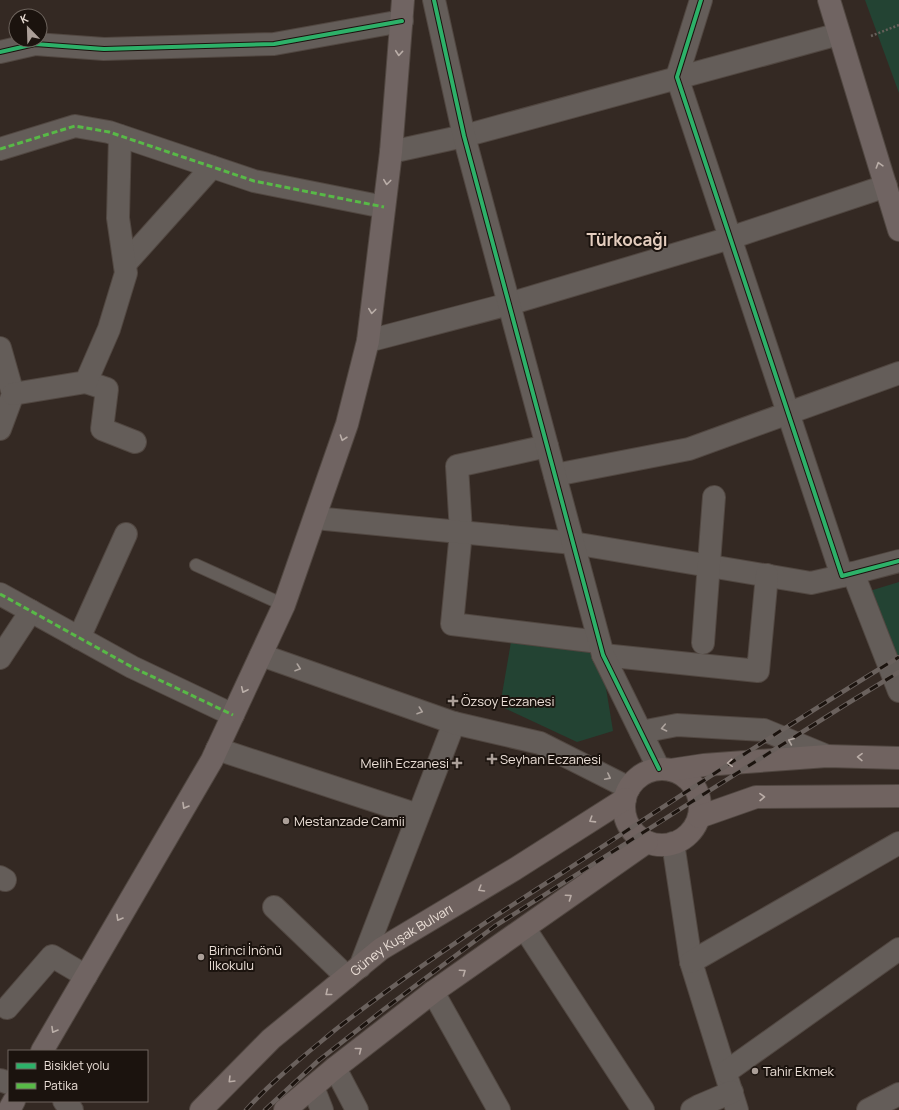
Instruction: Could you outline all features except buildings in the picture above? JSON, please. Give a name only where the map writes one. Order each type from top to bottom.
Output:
[{"type":"main road","points":[[43,1050],[217,749],[284,605],[315,518],[347,424],[368,340],[391,152],[403,0]]},
{"type":"main road","points":[[829,0],[899,230]]},
{"type":"main road","points":[[665,770],[682,775],[691,782],[697,793],[700,804],[699,817],[693,828],[684,838],[673,843],[660,845],[647,842],[636,835],[628,825],[624,812],[627,794],[637,779],[647,772],[704,765],[827,756],[899,758]]},
{"type":"main road","name":"Güney Kuşak Bulvarı","points":[[201,1110],[271,1039],[381,949],[515,869],[627,794]]},
{"type":"main road","points":[[699,817],[756,797],[899,796]]},
{"type":"main road","points":[[285,1110],[335,1068],[433,992],[525,929],[647,842]]},
{"type":"street","points":[[434,0],[464,136],[601,649],[641,732],[665,770]]},
{"type":"street","points":[[701,0],[677,77],[788,413],[848,575],[899,689]]},
{"type":"street","points":[[0,52],[35,44],[104,49],[274,44],[402,21]]},
{"type":"street","points":[[391,152],[464,136],[839,34]]},
{"type":"street","points":[[0,148],[75,126],[120,136],[254,181],[384,208]]},
{"type":"street","points":[[86,382],[109,329],[126,273],[118,218],[120,136]]},
{"type":"street","points":[[125,264],[212,167]]},
{"type":"street","points":[[368,340],[509,304],[730,238],[886,186]]},
{"type":"street","points":[[0,348],[13,394],[0,429]]},
{"type":"street","points":[[555,475],[689,449],[899,373]]},
{"type":"street","points":[[13,394],[86,382],[107,389],[102,429],[135,442]]},
{"type":"street","points":[[547,446],[457,466],[461,532],[452,624],[601,649],[758,671],[767,575]]},
{"type":"street","points":[[703,644],[714,497]]},
{"type":"street","points":[[315,518],[573,543],[811,582],[848,575],[899,561]]},
{"type":"street","points":[[80,638],[126,534]]},
{"type":"street","points":[[0,594],[132,667],[233,715]]},
{"type":"street","points":[[0,658],[31,611]]},
{"type":"street","points":[[261,655],[454,723],[540,743],[627,794]]},
{"type":"street","points":[[274,907],[354,972],[454,723]]},
{"type":"street","points":[[641,732],[677,725],[764,730],[827,756]]},
{"type":"street","points":[[217,749],[418,815]]},
{"type":"street","points":[[673,843],[691,962],[735,1101],[699,1106],[692,1110]]},
{"type":"street","points":[[691,962],[899,844]]},
{"type":"street","points":[[525,929],[643,1110]]},
{"type":"street","points":[[726,1072],[899,949]]},
{"type":"street","points":[[7,1008],[52,956],[86,976]]},
{"type":"street","points":[[433,992],[499,1110]]},
{"type":"street","points":[[335,1068],[357,1110]]},
{"type":"street","points":[[313,1087],[322,1110]]},
{"type":"street","points":[[868,1110],[899,1094]]},
{"type":"street","points":[[65,1102],[72,1110]]},
{"type":"lane","points":[[196,565],[284,605]]},
{"type":"path","points":[[870,36],[899,25]]},
{"type":"green space","points":[[865,0],[899,0],[899,93]]},
{"type":"green space","points":[[899,582],[899,679],[863,593]]},
{"type":"green space","points":[[512,636],[599,645],[613,731],[577,742],[500,706]]},
{"type":"railway","points":[[246,1110],[278,1079],[335,1030],[447,948],[730,764],[899,657]]},
{"type":"railway","points":[[265,1110],[318,1061],[495,926],[899,672]]},
{"type":"marked path","points":[[0,149],[75,126],[109,132],[254,181],[384,207]]},
{"type":"marked path","points":[[0,594],[132,667],[233,715]]},
{"type":"cycle path","points":[[434,0],[464,136],[603,655],[659,769]]},
{"type":"cycle path","points":[[701,0],[677,77],[842,576],[899,561]]},
{"type":"cycle path","points":[[0,52],[35,44],[104,49],[274,44],[402,21]]},
{"type":"place","name":"Özsoy Eczanesi","points":[[453,701]]},
{"type":"place","name":"Seyhan Eczanesi","points":[[492,759]]},
{"type":"place","name":"Melih Eczanesi","points":[[457,763]]},
{"type":"place","name":"Mestanzade Camii","points":[[286,821]]},
{"type":"place","name":"Birinci İnönü İlkokulu","points":[[201,957]]},
{"type":"place","name":"Tahir Ekmek","points":[[755,1071]]},
{"type":"district","name":"Türkocağı","points":[[627,240]]}]
